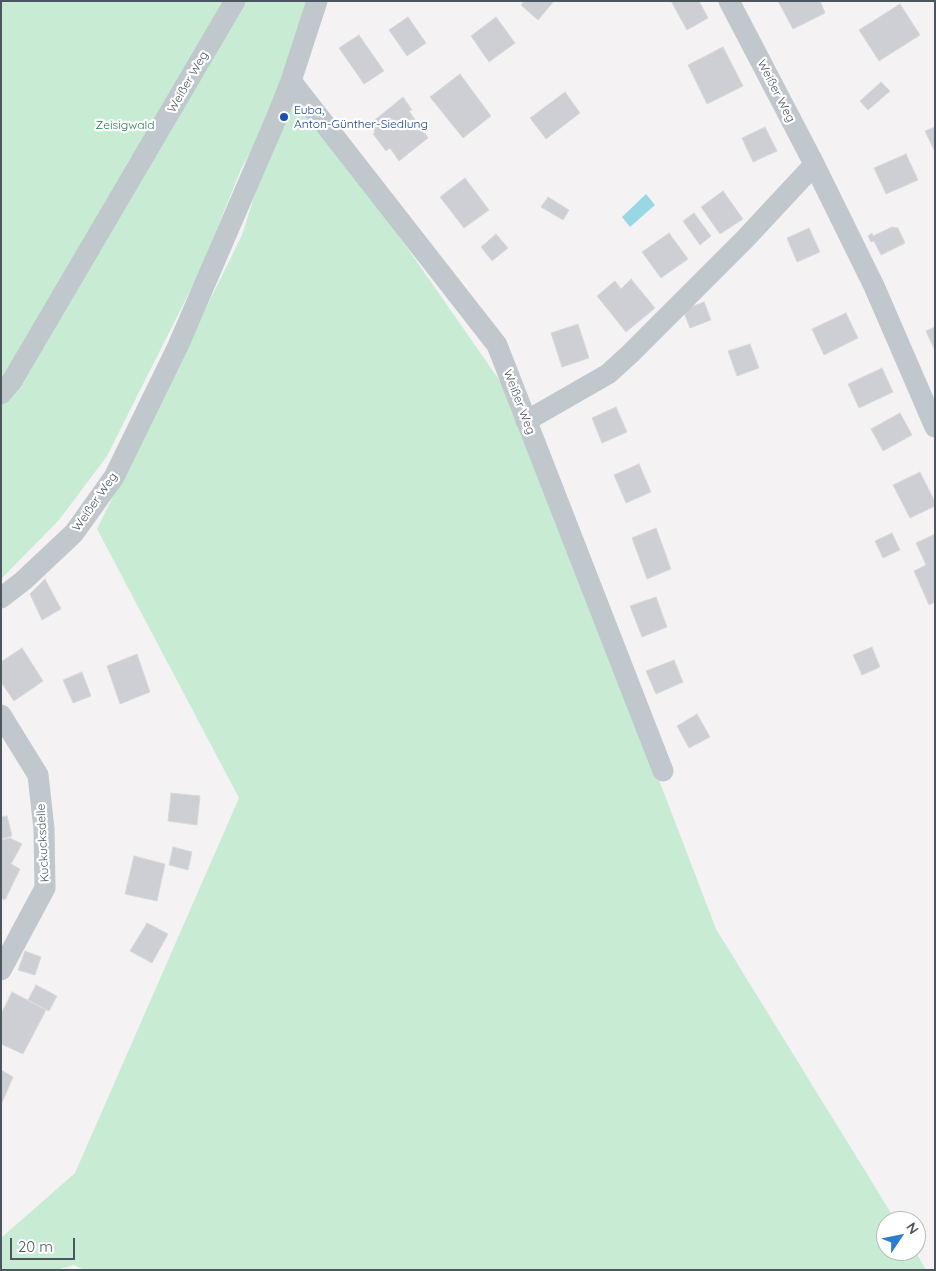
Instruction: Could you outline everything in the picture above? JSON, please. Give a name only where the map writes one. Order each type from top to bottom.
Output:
[{"type":"street","name":"Weißer Weg","points":[[1,394],[16,373],[235,1]]},
{"type":"street","name":"Weißer Weg","points":[[1,598],[23,581],[74,533],[114,477],[178,346],[291,81],[317,1]]},
{"type":"street","name":"Weißer Weg","points":[[729,1],[874,286],[935,427]]},
{"type":"street","name":"Weißer Weg","points":[[291,81],[496,345],[663,771]]},
{"type":"street","points":[[526,421],[608,374],[745,239],[814,165]]},
{"type":"street","name":"Kuckucksdelle","points":[[1,715],[38,775],[44,829],[45,888],[1,970]]},
{"type":"green space","name":"Zeisigwald","points":[[1,1],[317,1],[291,81],[502,384],[716,929],[890,1211],[876,1211],[876,1261],[921,1261],[926,1270],[84,1270],[74,1265],[56,1270],[1,1270],[1,1238],[75,1173],[239,798],[97,529],[242,235],[290,84],[242,167],[198,275],[107,456],[59,520],[1,579]]},
{"type":"water","points":[[646,194],[655,205],[630,227],[622,217]]},
{"type":"building","points":[[524,1],[554,1],[538,20],[521,5]]},
{"type":"building","points":[[671,1],[699,1],[708,18],[687,30]]},
{"type":"building","points":[[778,1],[820,1],[825,13],[793,29]]},
{"type":"building","points":[[900,4],[920,35],[879,61],[859,30]]},
{"type":"building","points":[[408,17],[426,43],[407,56],[389,30]]},
{"type":"building","points":[[496,17],[515,43],[489,62],[471,36]]},
{"type":"building","points":[[359,35],[384,71],[364,84],[339,48]]},
{"type":"building","points":[[723,47],[743,86],[707,104],[688,65]]},
{"type":"building","points":[[460,74],[491,116],[463,138],[430,97]]},
{"type":"building","points":[[881,82],[890,91],[868,110],[860,101]]},
{"type":"building","points":[[565,92],[580,113],[546,139],[530,118]]},
{"type":"building","points":[[403,97],[412,110],[409,111],[428,138],[399,161],[390,148],[386,151],[373,134],[375,132],[370,124]]},
{"type":"building","points":[[765,127],[777,151],[753,162],[742,138]]},
{"type":"building","points":[[935,127],[935,152],[925,131]]},
{"type":"building","points":[[906,154],[918,180],[886,194],[874,168]]},
{"type":"building","points":[[465,178],[489,210],[464,228],[440,197]]},
{"type":"building","points":[[723,191],[743,219],[720,234],[701,207]]},
{"type":"building","points":[[548,197],[569,210],[563,220],[541,207]]},
{"type":"building","points":[[694,213],[711,236],[700,245],[683,221]]},
{"type":"building","points":[[892,227],[898,228],[905,243],[881,255],[874,241],[871,242],[868,236],[872,233],[873,236]]},
{"type":"building","points":[[809,228],[820,252],[797,262],[787,238]]},
{"type":"building","points":[[669,233],[688,259],[661,278],[642,252]]},
{"type":"building","points":[[496,234],[508,248],[492,261],[481,247]]},
{"type":"building","points":[[631,279],[655,308],[626,332],[597,296],[615,281],[621,289]]},
{"type":"building","points":[[704,302],[711,320],[690,328],[683,310]]},
{"type":"building","points":[[846,313],[858,338],[824,355],[812,329]]},
{"type":"building","points":[[578,324],[589,358],[562,367],[551,333]]},
{"type":"building","points":[[935,327],[935,351],[926,331]]},
{"type":"building","points":[[750,344],[759,368],[737,376],[728,351]]},
{"type":"building","points":[[882,368],[893,392],[859,408],[848,384]]},
{"type":"building","points":[[616,407],[627,432],[602,443],[592,418]]},
{"type":"building","points":[[900,413],[912,435],[883,451],[871,429]]},
{"type":"building","points":[[639,464],[651,492],[626,503],[614,475]]},
{"type":"building","points":[[920,472],[935,502],[935,506],[910,518],[893,485]]},
{"type":"building","points":[[656,528],[671,569],[647,579],[632,538]]},
{"type":"building","points":[[892,533],[900,550],[883,558],[875,541]]},
{"type":"building","points":[[935,534],[935,602],[929,605],[914,571],[926,565],[916,543]]},
{"type":"building","points":[[45,579],[61,609],[42,620],[30,594]]},
{"type":"building","points":[[656,597],[667,627],[642,637],[630,606]]},
{"type":"building","points":[[872,647],[880,667],[862,675],[853,655]]},
{"type":"building","points":[[22,648],[43,681],[14,701],[1,682],[1,662]]},
{"type":"building","points":[[137,654],[150,692],[120,704],[107,666]]},
{"type":"building","points":[[674,660],[683,682],[656,694],[646,671]]},
{"type":"building","points":[[82,672],[91,696],[73,703],[63,680]]},
{"type":"building","points":[[697,714],[710,737],[689,748],[677,726]]},
{"type":"building","points":[[171,793],[200,796],[197,825],[168,821]]},
{"type":"building","points":[[7,816],[12,836],[1,839],[1,817]]},
{"type":"building","points":[[10,838],[22,844],[11,864],[20,869],[5,900],[1,898],[1,840]]},
{"type":"building","points":[[173,847],[192,852],[188,870],[169,865]]},
{"type":"building","points":[[134,856],[165,864],[157,901],[125,894]]},
{"type":"building","points":[[147,923],[168,934],[152,963],[130,951]]},
{"type":"building","points":[[25,951],[41,957],[35,975],[18,970]]},
{"type":"building","points":[[36,985],[57,996],[49,1011],[28,1000]]},
{"type":"building","points":[[12,992],[46,1010],[23,1054],[1,1044],[1,1014]]},
{"type":"building","points":[[1,1070],[13,1077],[1,1105]]},
{"type":"place","name":"Euba, Anton-Günther-Siedlung","points":[[284,117]]}]
